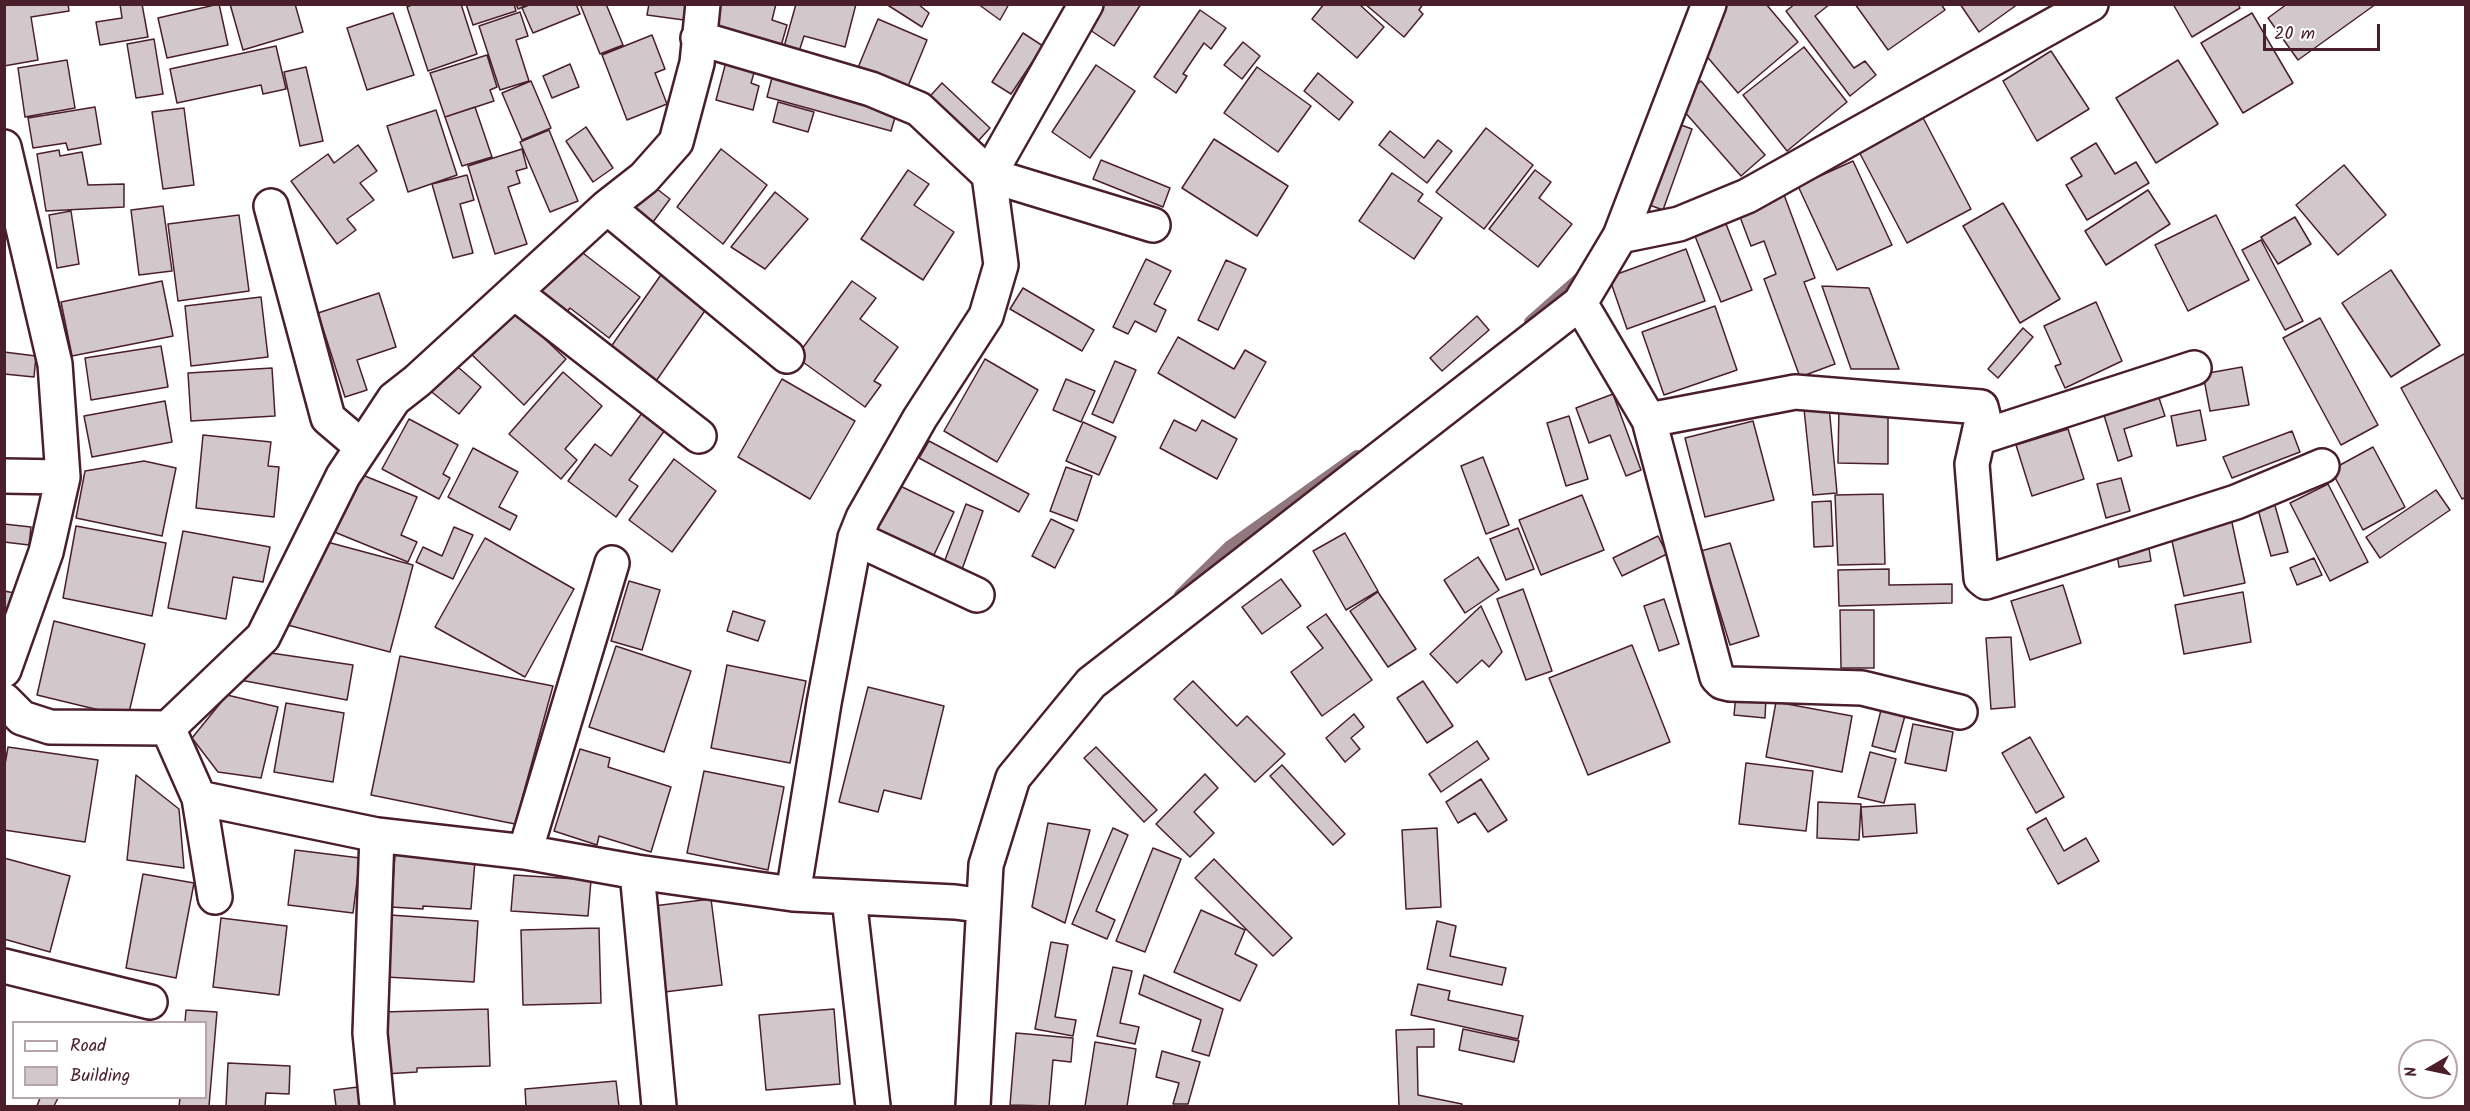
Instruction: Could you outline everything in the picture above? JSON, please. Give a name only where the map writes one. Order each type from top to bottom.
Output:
[{"type":"street","points":[[4,700],[22,718],[50,727],[168,728],[263,637],[343,476],[394,399],[607,207],[644,178],[676,142],[697,63],[703,4]]},
{"type":"street","points":[[793,894],[824,703],[855,538],[863,518],[920,418],[986,316],[1001,265],[989,175],[1086,4]]},
{"type":"street","points":[[973,1107],[973,902],[1013,778],[1091,683],[1580,303],[1620,236],[1709,4]]},
{"type":"street","points":[[1620,236],[1679,224],[1747,196],[2091,4]]},
{"type":"street","points":[[698,38],[871,89],[919,109],[989,175],[1153,225]]},
{"type":"street","points":[[4,147],[55,364],[63,477],[46,552],[4,670]]},
{"type":"street","points":[[272,206],[328,418],[362,447]]},
{"type":"street","points":[[607,207],[787,356]]},
{"type":"street","points":[[514,292],[699,436]]},
{"type":"street","points":[[1580,303],[1649,420],[1717,677],[1722,682],[1730,684],[1862,688],[1960,712]]},
{"type":"street","points":[[1978,438],[2194,368]]},
{"type":"street","points":[[1649,420],[1795,392],[1980,407],[1983,415],[1972,464],[1981,578],[1986,582],[2235,502],[2322,466]]},
{"type":"street","points":[[4,476],[63,477]]},
{"type":"street","points":[[855,538],[977,595]]},
{"type":"street","points":[[525,852],[612,563]]},
{"type":"street","points":[[168,728],[199,798],[215,897]]},
{"type":"street","points":[[199,798],[377,835],[525,852],[637,872],[793,894],[973,902]]},
{"type":"street","points":[[376,1107],[370,1033],[377,835]]},
{"type":"street","points":[[637,872],[659,1107]]},
{"type":"street","points":[[849,898],[873,1107]]},
{"type":"street","points":[[4,966],[150,1002]]},
{"type":"building","points":[[4,4],[68,4],[69,11],[31,17],[38,60],[4,66]]},
{"type":"building","points":[[120,4],[142,4],[148,37],[100,45],[96,22],[122,18]]},
{"type":"building","points":[[219,4],[228,45],[167,58],[158,18]]},
{"type":"building","points":[[230,4],[295,4],[303,32],[243,50]]},
{"type":"building","points":[[414,4],[461,4],[477,54],[428,71],[407,7]]},
{"type":"building","points":[[466,4],[514,4],[516,11],[473,25]]},
{"type":"building","points":[[516,4],[530,4],[518,9]]},
{"type":"building","points":[[531,4],[576,4],[580,14],[533,33],[522,8]]},
{"type":"building","points":[[580,4],[606,4],[623,45],[600,54]]},
{"type":"building","points":[[649,4],[686,4],[684,20],[647,15]]},
{"type":"building","points":[[712,4],[776,4],[772,20],[787,25],[779,53],[704,33]]},
{"type":"building","points":[[796,4],[856,4],[845,47],[804,36],[797,58],[782,54]]},
{"type":"building","points":[[886,4],[918,4],[929,13],[922,27]]},
{"type":"building","points":[[978,4],[1009,4],[1000,20]]},
{"type":"building","points":[[1094,4],[1141,4],[1114,46],[1081,24]]},
{"type":"building","points":[[1324,4],[1359,4],[1384,27],[1357,58],[1312,19]]},
{"type":"building","points":[[1365,4],[1423,4],[1419,10],[1423,14],[1404,37]]},
{"type":"building","points":[[1715,4],[1766,4],[1798,42],[1738,93],[1698,46]]},
{"type":"building","points":[[1795,4],[1830,4],[1815,16],[1854,68],[1865,61],[1876,75],[1850,96],[1786,11]]},
{"type":"building","points":[[1855,4],[1941,4],[1945,10],[1888,50]]},
{"type":"building","points":[[1960,4],[2018,4],[1979,32]]},
{"type":"building","points":[[2173,4],[2238,4],[2240,8],[2192,37]]},
{"type":"building","points":[[2287,4],[2376,4],[2298,60],[2268,18]]},
{"type":"building","points":[[1200,10],[1226,28],[1211,49],[1204,43],[1183,74],[1187,76],[1176,93],[1154,77]]},
{"type":"building","points":[[520,12],[528,36],[516,40],[529,81],[500,90],[479,26]]},
{"type":"building","points":[[393,13],[414,75],[367,90],[347,28]]},
{"type":"building","points":[[2252,13],[2293,83],[2243,113],[2201,43]]},
{"type":"building","points":[[878,19],[927,40],[904,96],[855,75]]},
{"type":"building","points":[[1023,33],[1043,46],[1011,94],[992,82]]},
{"type":"building","points":[[652,35],[665,69],[655,73],[667,104],[627,120],[602,55]]},
{"type":"building","points":[[154,39],[163,94],[136,98],[127,44]]},
{"type":"building","points":[[1243,42],[1260,56],[1242,79],[1224,65]]},
{"type":"building","points":[[276,46],[286,89],[263,94],[261,85],[177,103],[170,69]]},
{"type":"building","points":[[1804,47],[1847,102],[1787,151],[1743,95]]},
{"type":"building","points":[[2051,51],[2089,109],[2037,141],[2003,81]]},
{"type":"building","points":[[487,55],[497,87],[490,90],[494,101],[445,117],[430,73]]},
{"type":"building","points":[[727,58],[756,66],[751,83],[759,86],[753,110],[716,100]]},
{"type":"building","points":[[67,60],[75,108],[25,117],[18,68]]},
{"type":"building","points":[[2178,60],[2218,124],[2156,163],[2116,98]]},
{"type":"building","points":[[570,64],[579,87],[552,98],[543,76]]},
{"type":"building","points":[[1096,65],[1135,91],[1090,158],[1052,132]]},
{"type":"building","points":[[306,67],[323,141],[300,146],[284,72]]},
{"type":"building","points":[[1257,67],[1311,106],[1278,152],[1224,113]]},
{"type":"building","points":[[774,70],[899,104],[891,131],[767,97]]},
{"type":"building","points":[[1318,73],[1353,102],[1339,120],[1304,91]]},
{"type":"building","points":[[531,81],[551,128],[522,140],[502,93]]},
{"type":"building","points":[[1701,81],[1765,155],[1741,176],[1676,102]]},
{"type":"building","points":[[942,83],[990,128],[970,150],[922,105]]},
{"type":"building","points":[[778,102],[814,112],[808,132],[773,122]]},
{"type":"building","points":[[95,107],[101,144],[68,150],[66,143],[33,148],[28,118]]},
{"type":"building","points":[[475,107],[492,157],[462,166],[445,117]]},
{"type":"building","points":[[184,108],[194,185],[163,189],[152,112]]},
{"type":"building","points":[[436,110],[457,175],[408,192],[387,126]]},
{"type":"building","points":[[1920,112],[1971,209],[1907,243],[1856,146]]},
{"type":"building","points":[[1673,122],[1692,129],[1663,210],[1644,203]]},
{"type":"building","points":[[586,127],[613,168],[593,182],[566,141]]},
{"type":"building","points":[[1486,128],[1533,165],[1484,229],[1436,192]]},
{"type":"building","points":[[549,130],[578,201],[550,212],[520,142]]},
{"type":"building","points":[[1390,131],[1424,158],[1438,140],[1452,151],[1427,183],[1379,145]]},
{"type":"building","points":[[1214,139],[1288,186],[1257,236],[1182,188]]},
{"type":"building","points":[[2096,143],[2115,174],[2136,162],[2149,183],[2087,220],[2066,185],[2082,176],[2071,158]]},
{"type":"building","points":[[358,145],[377,171],[360,183],[374,200],[347,219],[356,230],[337,244],[291,181],[328,154],[334,163]]},
{"type":"building","points":[[522,149],[527,168],[516,171],[520,183],[508,187],[527,244],[495,254],[468,166]]},
{"type":"building","points":[[721,149],[767,185],[723,244],[677,207]]},
{"type":"building","points":[[59,150],[60,156],[82,152],[88,185],[124,184],[124,207],[46,211],[37,154]]},
{"type":"building","points":[[1101,160],[1170,188],[1163,207],[1093,179]]},
{"type":"building","points":[[1853,161],[1892,245],[1837,270],[1798,186]]},
{"type":"building","points":[[2344,165],[2386,215],[2338,255],[2296,205]]},
{"type":"building","points":[[908,170],[929,184],[914,205],[954,232],[923,280],[861,239]]},
{"type":"building","points":[[1535,170],[1551,182],[1539,198],[1572,224],[1538,267],[1489,229]]},
{"type":"building","points":[[1392,173],[1423,194],[1418,201],[1442,218],[1414,259],[1359,221]]},
{"type":"building","points":[[467,175],[474,200],[460,204],[473,253],[453,258],[432,184]]},
{"type":"building","points":[[644,179],[670,199],[653,222],[626,202]]},
{"type":"building","points":[[2148,190],[2170,224],[2106,265],[2085,231]]},
{"type":"building","points":[[775,192],[808,219],[765,269],[731,247]]},
{"type":"building","points":[[1783,192],[1815,278],[1804,282],[1835,364],[1800,377],[1764,279],[1776,274],[1764,241],[1751,246],[1737,209]]},
{"type":"building","points":[[2003,203],[2060,299],[2020,323],[1963,226]]},
{"type":"building","points":[[163,206],[172,271],[139,275],[131,210]]},
{"type":"building","points":[[71,211],[79,264],[57,268],[49,215]]},
{"type":"building","points":[[239,215],[249,291],[178,301],[168,224]]},
{"type":"building","points":[[2216,215],[2249,280],[2188,311],[2155,245]]},
{"type":"building","points":[[2295,217],[2311,244],[2278,264],[2261,237]]},
{"type":"building","points":[[1726,224],[1752,290],[1721,302],[1695,236]]},
{"type":"building","points":[[2261,240],[2303,321],[2285,330],[2242,250]]},
{"type":"building","points":[[575,247],[640,297],[609,338],[570,308],[564,316],[537,296]]},
{"type":"building","points":[[1686,249],[1705,301],[1627,329],[1609,277]]},
{"type":"building","points":[[1146,259],[1171,271],[1154,304],[1166,310],[1156,332],[1135,321],[1128,334],[1113,327]]},
{"type":"building","points":[[1226,260],[1246,269],[1218,330],[1198,320]]},
{"type":"building","points":[[665,269],[711,302],[654,384],[608,351]]},
{"type":"building","points":[[2391,270],[2440,345],[2391,377],[2342,303]]},
{"type":"building","points":[[162,281],[173,336],[72,356],[61,302]]},
{"type":"building","points":[[852,281],[876,298],[860,319],[898,347],[874,381],[881,385],[865,407],[796,357]]},
{"type":"building","points":[[1822,286],[1869,288],[1899,369],[1851,369]]},
{"type":"building","points":[[1023,288],[1094,330],[1082,351],[1010,309]]},
{"type":"building","points":[[379,293],[396,347],[357,360],[367,390],[345,397],[318,313]]},
{"type":"building","points":[[261,297],[268,357],[191,366],[185,306]]},
{"type":"building","points":[[2096,302],[2122,361],[2065,388],[2055,366],[2061,364],[2044,326]]},
{"type":"building","points":[[1715,306],[1737,370],[1664,395],[1642,332]]},
{"type":"building","points":[[511,307],[566,359],[524,405],[469,352]]},
{"type":"building","points":[[1477,316],[1489,330],[1442,371],[1430,358]]},
{"type":"building","points":[[2320,318],[2378,425],[2341,445],[2283,338]]},
{"type":"building","points":[[2023,328],[2033,337],[1998,378],[1988,369]]},
{"type":"building","points":[[1178,337],[1234,369],[1245,350],[1266,362],[1235,418],[1158,373]]},
{"type":"building","points":[[161,346],[168,387],[91,400],[85,358]]},
{"type":"building","points":[[4,352],[36,356],[34,377],[4,374]]},
{"type":"building","points":[[2466,353],[2466,497],[2462,499],[2401,388]]},
{"type":"building","points":[[985,359],[1038,390],[997,462],[944,431]]},
{"type":"building","points":[[451,361],[481,387],[459,414],[428,389]]},
{"type":"building","points":[[1115,361],[1136,370],[1113,423],[1092,414]]},
{"type":"building","points":[[2242,367],[2249,405],[2210,411],[2203,374]]},
{"type":"building","points":[[272,368],[275,416],[191,421],[188,373]]},
{"type":"building","points":[[563,372],[602,406],[565,449],[577,460],[561,479],[509,434]]},
{"type":"building","points":[[782,379],[855,421],[810,499],[738,457]]},
{"type":"building","points":[[1066,379],[1095,391],[1081,422],[1053,410]]},
{"type":"building","points":[[1613,394],[1641,470],[1626,476],[1610,435],[1589,443],[1576,408]]},
{"type":"building","points":[[2158,395],[2165,416],[2124,429],[2132,456],[2118,461],[2103,412]]},
{"type":"building","points":[[165,401],[172,442],[92,457],[84,416]]},
{"type":"building","points":[[1839,405],[1888,406],[1888,464],[1838,463]]},
{"type":"building","points":[[1829,406],[1837,493],[1813,495],[1804,409]]},
{"type":"building","points":[[2200,410],[2206,440],[2177,446],[2171,416]]},
{"type":"building","points":[[642,413],[665,430],[629,480],[638,486],[616,517],[568,481],[595,444],[611,456]]},
{"type":"building","points":[[1569,416],[1588,479],[1566,486],[1547,423]]},
{"type":"building","points":[[409,419],[458,445],[443,474],[450,478],[439,499],[382,469]]},
{"type":"building","points":[[1174,420],[1196,431],[1202,420],[1237,439],[1217,479],[1160,448]]},
{"type":"building","points":[[1753,421],[1774,500],[1705,517],[1685,438]]},
{"type":"building","points":[[1083,422],[1116,437],[1099,475],[1066,461]]},
{"type":"building","points":[[2068,429],[2084,479],[2032,496],[2016,445]]},
{"type":"building","points":[[2292,431],[2300,452],[2232,478],[2223,457]]},
{"type":"building","points":[[203,435],[271,442],[268,466],[279,467],[274,517],[196,508]]},
{"type":"building","points":[[929,441],[1029,494],[1019,512],[919,458]]},
{"type":"building","points":[[2373,447],[2405,507],[2363,530],[2331,470]]},
{"type":"building","points":[[473,448],[518,472],[499,507],[517,516],[510,530],[448,497]]},
{"type":"building","points":[[1483,457],[1509,525],[1486,534],[1461,466]]},
{"type":"building","points":[[674,459],[716,491],[672,552],[629,520]]},
{"type":"building","points":[[144,461],[176,468],[162,536],[76,518],[85,471]]},
{"type":"building","points":[[1066,467],[1092,476],[1077,521],[1050,511]]},
{"type":"building","points":[[350,470],[417,497],[401,535],[417,542],[408,562],[327,529]]},
{"type":"building","points":[[2121,478],[2130,511],[2106,518],[2097,484]]},
{"type":"building","points":[[892,482],[954,512],[933,557],[871,528]]},
{"type":"building","points":[[2328,484],[2368,562],[2330,581],[2290,503]]},
{"type":"building","points":[[2436,490],[2450,510],[2380,558],[2366,537]]},
{"type":"building","points":[[1883,494],[1885,564],[1838,565],[1835,495]]},
{"type":"building","points":[[1582,495],[1604,550],[1541,575],[1519,520]]},
{"type":"building","points":[[1831,501],[1833,546],[1814,547],[1812,502]]},
{"type":"building","points":[[2274,502],[2288,552],[2271,556],[2257,506]]},
{"type":"building","points":[[966,504],[983,511],[960,575],[942,568]]},
{"type":"building","points":[[2231,518],[2245,583],[2184,596],[2170,532]]},
{"type":"building","points":[[1051,519],[1074,530],[1055,568],[1032,556]]},
{"type":"building","points":[[4,524],[31,527],[29,545],[4,542]]},
{"type":"building","points":[[76,526],[166,543],[152,616],[63,598]]},
{"type":"building","points":[[454,527],[473,535],[453,579],[416,562],[423,547],[442,556]]},
{"type":"building","points":[[1518,528],[1534,569],[1506,580],[1490,539]]},
{"type":"building","points":[[183,531],[270,547],[263,582],[233,577],[226,619],[168,608]]},
{"type":"building","points":[[1345,533],[1378,591],[1346,610],[1313,551]]},
{"type":"building","points":[[1658,536],[1667,554],[1622,576],[1613,558]]},
{"type":"building","points":[[485,538],[574,589],[525,677],[435,627]]},
{"type":"building","points":[[316,539],[413,565],[390,652],[280,623]]},
{"type":"building","points":[[2148,542],[2151,561],[2119,567],[2116,548]]},
{"type":"building","points":[[1730,543],[1759,636],[1730,645],[1701,551]]},
{"type":"building","points":[[1478,557],[1499,590],[1465,613],[1444,580]]},
{"type":"building","points":[[2314,558],[2322,575],[2297,585],[2290,568]]},
{"type":"building","points":[[1889,569],[1889,585],[1952,584],[1952,603],[1839,606],[1838,570]]},
{"type":"building","points":[[1281,579],[1301,606],[1262,634],[1242,607]]},
{"type":"building","points":[[629,581],[660,590],[642,650],[611,641]]},
{"type":"building","points":[[2063,585],[2081,643],[2030,660],[2011,601]]},
{"type":"building","points":[[1523,589],[1552,671],[1526,680],[1497,599]]},
{"type":"building","points":[[4,591],[15,593],[12,612],[4,611]]},
{"type":"building","points":[[1378,592],[1416,649],[1388,667],[1350,611]]},
{"type":"building","points":[[2243,592],[2251,642],[2184,654],[2175,605]]},
{"type":"building","points":[[1664,599],[1679,644],[1659,651],[1644,606]]},
{"type":"building","points":[[1481,606],[1502,652],[1489,667],[1482,660],[1457,683],[1430,654]]},
{"type":"building","points":[[1840,610],[1874,610],[1874,668],[1841,668]]},
{"type":"building","points":[[733,611],[765,621],[758,641],[727,631]]},
{"type":"building","points":[[1326,614],[1372,680],[1322,716],[1291,672],[1323,648],[1307,627]]},
{"type":"building","points":[[54,621],[145,644],[128,717],[37,695]]},
{"type":"building","points":[[2011,637],[2015,707],[1991,709],[1986,638]]},
{"type":"building","points":[[1632,645],[1670,742],[1588,775],[1549,678]]},
{"type":"building","points":[[616,646],[691,671],[664,752],[589,727]]},
{"type":"building","points":[[264,652],[353,665],[347,700],[240,680]]},
{"type":"building","points":[[400,656],[553,686],[515,824],[371,795]]},
{"type":"building","points":[[727,665],[806,681],[790,763],[711,748]]},
{"type":"building","points":[[1193,681],[1237,726],[1247,716],[1285,754],[1255,782],[1174,699]]},
{"type":"building","points":[[1423,681],[1453,726],[1427,743],[1397,698]]},
{"type":"building","points":[[868,687],[944,706],[921,799],[884,790],[878,812],[839,802]]},
{"type":"building","points":[[1736,694],[1766,697],[1765,718],[1734,715]]},
{"type":"building","points":[[227,695],[278,707],[261,778],[218,772],[192,738]]},
{"type":"building","points":[[1776,702],[1852,716],[1842,772],[1766,757]]},
{"type":"building","points":[[286,703],[344,713],[333,782],[274,772]]},
{"type":"building","points":[[1882,706],[1906,712],[1895,752],[1872,746]]},
{"type":"building","points":[[1354,714],[1364,727],[1351,738],[1360,749],[1345,762],[1326,738]]},
{"type":"building","points":[[1913,724],[1953,732],[1946,771],[1905,763]]},
{"type":"building","points":[[2030,737],[2064,797],[2036,813],[2002,753]]},
{"type":"building","points":[[1477,741],[1489,759],[1441,792],[1429,774]]},
{"type":"building","points":[[8,747],[98,760],[85,842],[4,830],[4,770]]},
{"type":"building","points":[[1096,747],[1157,810],[1144,822],[1084,758]]},
{"type":"building","points":[[580,749],[610,758],[608,767],[671,787],[651,852],[599,836],[597,845],[554,831]]},
{"type":"building","points":[[1870,752],[1896,759],[1884,803],[1858,797]]},
{"type":"building","points":[[1746,763],[1813,771],[1806,831],[1739,824]]},
{"type":"building","points":[[1282,765],[1345,834],[1333,845],[1270,776]]},
{"type":"building","points":[[704,771],[784,787],[768,870],[687,853]]},
{"type":"building","points":[[1205,774],[1218,788],[1194,812],[1214,833],[1190,857],[1156,824]]},
{"type":"building","points":[[136,775],[179,809],[184,868],[127,860]]},
{"type":"building","points":[[1481,779],[1507,820],[1488,832],[1475,813],[1458,823],[1446,802]]},
{"type":"building","points":[[1818,802],[1861,804],[1859,840],[1817,838]]},
{"type":"building","points":[[1915,804],[1917,833],[1863,837],[1861,807]]},
{"type":"building","points":[[2046,818],[2064,851],[2086,838],[2099,861],[2058,884],[2027,829]]},
{"type":"building","points":[[1048,823],[1090,830],[1065,923],[1032,907]]},
{"type":"building","points":[[1113,828],[1128,835],[1096,911],[1115,920],[1107,939],[1072,924]]},
{"type":"building","points":[[1437,828],[1441,907],[1406,909],[1402,830]]},
{"type":"building","points":[[1153,848],[1181,859],[1145,952],[1116,941]]},
{"type":"building","points":[[295,850],[360,858],[353,913],[288,905]]},
{"type":"building","points":[[395,855],[475,861],[471,909],[391,907]]},
{"type":"building","points":[[4,858],[70,876],[50,952],[4,939]]},
{"type":"building","points":[[1214,859],[1292,938],[1273,956],[1195,878]]},
{"type":"building","points":[[143,874],[194,883],[176,978],[126,968]]},
{"type":"building","points":[[514,875],[591,880],[588,916],[511,911]]},
{"type":"building","points":[[711,899],[722,985],[656,993],[645,907]]},
{"type":"building","points":[[1201,910],[1245,930],[1235,954],[1257,965],[1240,1001],[1174,972]]},
{"type":"building","points":[[390,915],[478,921],[474,982],[386,977]]},
{"type":"building","points":[[221,918],[287,926],[279,995],[213,987]]},
{"type":"building","points":[[1437,921],[1456,926],[1450,956],[1506,968],[1502,985],[1427,969]]},
{"type":"building","points":[[599,928],[601,1003],[523,1005],[521,930]]},
{"type":"building","points":[[1051,942],[1068,945],[1055,1017],[1076,1020],[1073,1036],[1035,1029]]},
{"type":"building","points":[[1113,967],[1132,971],[1120,1023],[1139,1027],[1135,1044],[1097,1036]]},
{"type":"building","points":[[1144,975],[1223,1009],[1209,1056],[1192,1051],[1201,1020],[1139,994]]},
{"type":"building","points":[[1418,984],[1450,991],[1448,1000],[1523,1016],[1518,1039],[1411,1015]]},
{"type":"building","points":[[488,1009],[490,1066],[417,1068],[417,1072],[385,1074],[383,1012]]},
{"type":"building","points":[[834,1009],[840,1084],[766,1090],[759,1015]]},
{"type":"building","points":[[186,1010],[217,1012],[209,1106],[179,1106],[180,1099],[207,1099],[207,1021],[185,1021]]},
{"type":"building","points":[[1434,1029],[1434,1047],[1417,1047],[1418,1095],[1462,1104],[1462,1106],[1399,1106],[1396,1030]]},
{"type":"building","points":[[1463,1029],[1519,1041],[1514,1062],[1459,1050]]},
{"type":"building","points":[[1016,1033],[1073,1038],[1071,1062],[1053,1060],[1049,1106],[1010,1105]]},
{"type":"building","points":[[1095,1042],[1136,1049],[1127,1106],[1085,1106]]},
{"type":"building","points":[[1162,1051],[1200,1062],[1188,1104],[1173,1104],[1179,1083],[1156,1077]]},
{"type":"building","points":[[228,1063],[290,1066],[289,1094],[266,1093],[265,1106],[226,1106]]},
{"type":"building","points":[[616,1081],[619,1106],[526,1106],[525,1089]]},
{"type":"building","points":[[358,1087],[361,1106],[336,1106],[334,1090]]},
{"type":"building","points":[[40,1099],[58,1099],[54,1106],[37,1106]]},
{"type":"waterway","points":[[1530,322],[1582,276]]},
{"type":"waterway","points":[[1180,595],[1229,547],[1357,456]]}]
